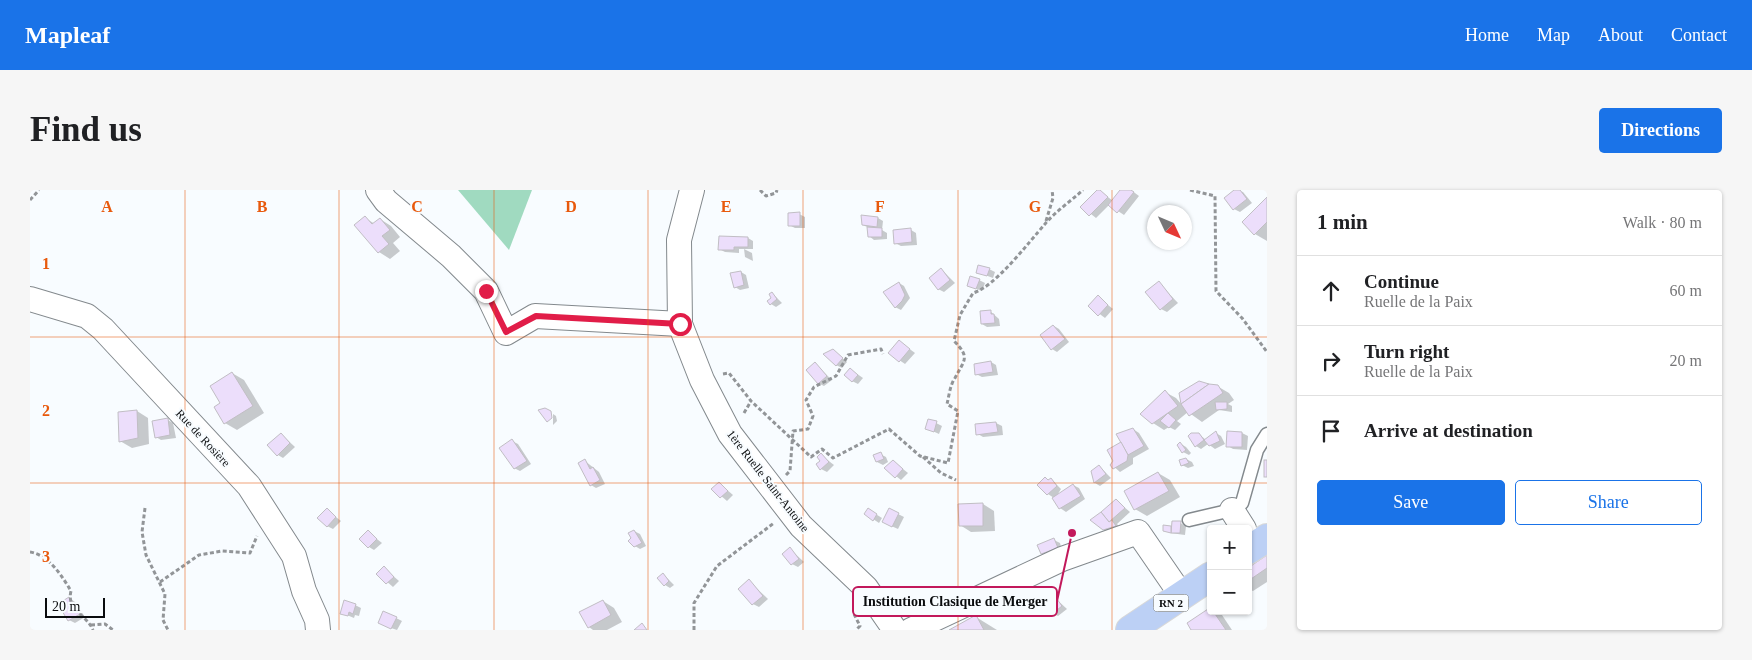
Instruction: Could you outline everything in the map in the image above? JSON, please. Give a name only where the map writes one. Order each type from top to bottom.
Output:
[{"type":"main road","name":"RN 2","points":[[1130,630],[1207,579]]},
{"type":"street","points":[[378,190],[386,201],[451,256],[486,291],[506,332],[536,316],[680,324]]},
{"type":"street","name":"1ère Ruelle Saint-Antoine","points":[[692,190],[679,240],[680,324],[702,380],[730,434],[773,490],[801,526],[866,588],[895,630]]},
{"type":"street","name":"Rue de Rosière","points":[[30,299],[86,316],[103,329],[249,486],[269,520],[294,556],[304,591],[317,620],[318,630]]},
{"type":"street","points":[[911,630],[1062,558],[1138,532],[1182,596]]},
{"type":"lane","points":[[1247,525],[1242,503],[1257,450],[1267,434]]},
{"type":"lane","points":[[1189,520],[1209,525]]},
{"type":"path","points":[[30,200],[39,190]]},
{"type":"path","points":[[760,190],[766,196],[776,193],[777,190]]},
{"type":"path","points":[[1046,223],[1052,190]]},
{"type":"path","points":[[923,457],[948,463],[958,411],[947,404],[954,378],[964,364],[965,356],[962,349],[954,341],[960,315],[973,293],[984,290],[1026,248],[1046,223],[1083,190]]},
{"type":"path","points":[[1190,190],[1215,196],[1216,291],[1242,318],[1267,352]]},
{"type":"path","points":[[773,490],[790,471],[793,431],[808,429],[813,416],[806,400],[814,387],[836,376],[848,356],[881,349],[883,354]]},
{"type":"path","points":[[702,380],[729,373],[751,401],[792,442],[811,457],[822,449],[833,458],[889,429],[941,473],[956,480]]},
{"type":"path","points":[[145,508],[142,532],[146,555],[166,594],[163,620],[168,630]]},
{"type":"path","points":[[694,630],[694,603],[717,566],[790,511]]},
{"type":"path","points":[[160,582],[199,555],[222,551],[250,553],[256,536],[269,520]]},
{"type":"path","points":[[30,552],[35,553],[51,564],[64,578],[71,591],[69,597],[72,606],[91,625],[93,630]]},
{"type":"path","points":[[91,625],[105,624],[113,630]]},
{"type":"green space","points":[[458,190],[532,190],[509,250]]},
{"type":"building","points":[[1097,190],[1100,190],[1108,197],[1089,216],[1080,207]]},
{"type":"building","points":[[1120,190],[1131,190],[1134,192],[1117,213],[1108,205]]},
{"type":"building","points":[[1234,190],[1240,190],[1247,199],[1233,210],[1224,198]]},
{"type":"building","points":[[1267,197],[1267,222],[1254,235],[1242,222]]},
{"type":"building","points":[[800,212],[800,226],[788,226],[788,213]]},
{"type":"building","points":[[861,215],[878,217],[877,227],[862,225]]},
{"type":"building","points":[[365,216],[372,224],[380,218],[390,230],[382,236],[389,244],[378,253],[354,225]]},
{"type":"building","points":[[867,227],[882,228],[882,237],[868,237]]},
{"type":"building","points":[[911,228],[912,242],[894,244],[893,230]]},
{"type":"building","points":[[719,236],[748,237],[748,247],[734,247],[734,250],[718,250]]},
{"type":"building","points":[[978,265],[990,268],[987,276],[976,273]]},
{"type":"building","points":[[941,268],[950,280],[938,290],[929,278]]},
{"type":"building","points":[[741,271],[744,285],[734,288],[730,273]]},
{"type":"building","points":[[970,276],[980,279],[976,289],[967,286]]},
{"type":"building","points":[[1159,281],[1173,299],[1160,310],[1145,292]]},
{"type":"building","points":[[899,282],[905,295],[895,308],[883,292]]},
{"type":"building","points":[[772,292],[777,299],[770,305],[767,301],[771,298],[769,294]]},
{"type":"building","points":[[1098,295],[1108,305],[1098,316],[1088,306]]},
{"type":"building","points":[[991,310],[991,314],[994,314],[995,323],[981,324],[980,311]]},
{"type":"building","points":[[1053,325],[1065,339],[1051,350],[1040,335]]},
{"type":"building","points":[[899,340],[910,349],[899,362],[888,353]]},
{"type":"building","points":[[833,349],[843,358],[836,366],[823,354]]},
{"type":"building","points":[[991,361],[993,372],[975,375],[974,364]]},
{"type":"building","points":[[815,362],[827,376],[818,384],[806,370]]},
{"type":"building","points":[[850,368],[858,375],[852,382],[844,375]]},
{"type":"building","points":[[232,372],[253,406],[224,424],[214,407],[220,403],[210,386]]},
{"type":"building","points":[[1199,381],[1209,384],[1181,404],[1179,393]]},
{"type":"building","points":[[1209,384],[1218,385],[1223,393],[1189,416],[1181,404]]},
{"type":"building","points":[[1165,390],[1178,406],[1152,424],[1140,414]]},
{"type":"building","points":[[1215,402],[1227,402],[1227,409],[1216,410]]},
{"type":"building","points":[[545,408],[551,411],[552,418],[547,422],[538,410]]},
{"type":"building","points":[[137,410],[138,438],[119,442],[118,412]]},
{"type":"building","points":[[1168,413],[1176,420],[1169,428],[1160,421]]},
{"type":"building","points":[[168,418],[170,435],[155,438],[152,421]]},
{"type":"building","points":[[928,419],[937,421],[934,432],[925,429]]},
{"type":"building","points":[[996,422],[998,432],[976,435],[975,424]]},
{"type":"building","points":[[1133,428],[1144,446],[1128,455],[1116,434]]},
{"type":"building","points":[[1216,431],[1220,441],[1209,446],[1204,440]]},
{"type":"building","points":[[1227,431],[1242,432],[1242,447],[1226,447]]},
{"type":"building","points":[[281,433],[290,443],[277,456],[267,445]]},
{"type":"building","points":[[1191,433],[1199,433],[1204,440],[1195,447],[1188,436]]},
{"type":"building","points":[[512,439],[527,461],[514,469],[499,448]]},
{"type":"building","points":[[1121,442],[1128,455],[1127,461],[1113,469],[1110,465],[1113,461],[1107,450]]},
{"type":"building","points":[[1180,442],[1186,450],[1182,453],[1177,445]]},
{"type":"building","points":[[881,452],[884,459],[876,462],[873,455]]},
{"type":"building","points":[[821,453],[829,462],[820,470],[816,464],[820,461],[817,457]]},
{"type":"building","points":[[1186,458],[1189,463],[1181,466],[1179,460]]},
{"type":"building","points":[[585,459],[590,469],[593,467],[600,480],[590,486],[578,463]]},
{"type":"building","points":[[893,460],[903,469],[895,478],[884,468]]},
{"type":"building","points":[[1264,460],[1267,460],[1267,477],[1264,477]]},
{"type":"building","points":[[1099,465],[1106,474],[1094,483],[1091,471]]},
{"type":"building","points":[[1158,472],[1169,491],[1134,510],[1124,491]]},
{"type":"building","points":[[1045,477],[1048,480],[1051,478],[1057,486],[1047,495],[1037,485]]},
{"type":"building","points":[[719,482],[728,491],[720,498],[711,489]]},
{"type":"building","points":[[1073,484],[1081,496],[1059,509],[1052,498]]},
{"type":"building","points":[[1116,499],[1125,508],[1109,522],[1101,512]]},
{"type":"building","points":[[983,503],[983,526],[959,526],[958,504]]},
{"type":"building","points":[[327,508],[336,517],[327,527],[317,518]]},
{"type":"building","points":[[868,508],[877,514],[873,521],[864,514]]},
{"type":"building","points":[[889,508],[899,513],[892,527],[882,522]]},
{"type":"building","points":[[1101,512],[1109,522],[1112,520],[1116,526],[1103,530],[1090,520]]},
{"type":"building","points":[[1172,521],[1181,521],[1180,533],[1171,533]]},
{"type":"building","points":[[1163,525],[1171,526],[1171,533],[1163,531]]},
{"type":"building","points":[[368,530],[377,539],[368,548],[359,539]]},
{"type":"building","points":[[634,530],[642,543],[634,547],[628,541],[631,538],[628,533]]},
{"type":"building","points":[[1054,538],[1058,548],[1041,554],[1037,545]]},
{"type":"building","points":[[790,547],[799,559],[791,565],[782,554]]},
{"type":"building","points":[[1267,555],[1267,568],[1252,578],[1252,565]]},
{"type":"building","points":[[384,566],[394,577],[386,584],[376,574]]},
{"type":"building","points":[[663,573],[669,581],[664,586],[657,578]]},
{"type":"building","points":[[749,579],[763,596],[752,605],[738,589]]},
{"type":"building","points":[[1054,595],[1062,606],[1052,614],[1044,603]]},
{"type":"building","points":[[69,597],[80,614],[68,621],[58,604]]},
{"type":"building","points":[[344,600],[356,604],[353,614],[349,612],[348,616],[340,614]]},
{"type":"building","points":[[603,600],[611,615],[588,628],[579,612]]},
{"type":"building","points":[[1207,610],[1207,615],[1216,615],[1226,630],[1191,630],[1187,623]]},
{"type":"building","points":[[383,611],[397,617],[391,629],[378,623]]},
{"type":"building","points":[[976,615],[984,630],[949,630]]},
{"type":"building","points":[[642,623],[647,630],[634,630]]},
{"type":"place","name":"Institution Clasique de Merger","points":[[1072,533]]},
{"type":"route","points":[[486,291],[506,332],[536,316],[680,324]]}]
